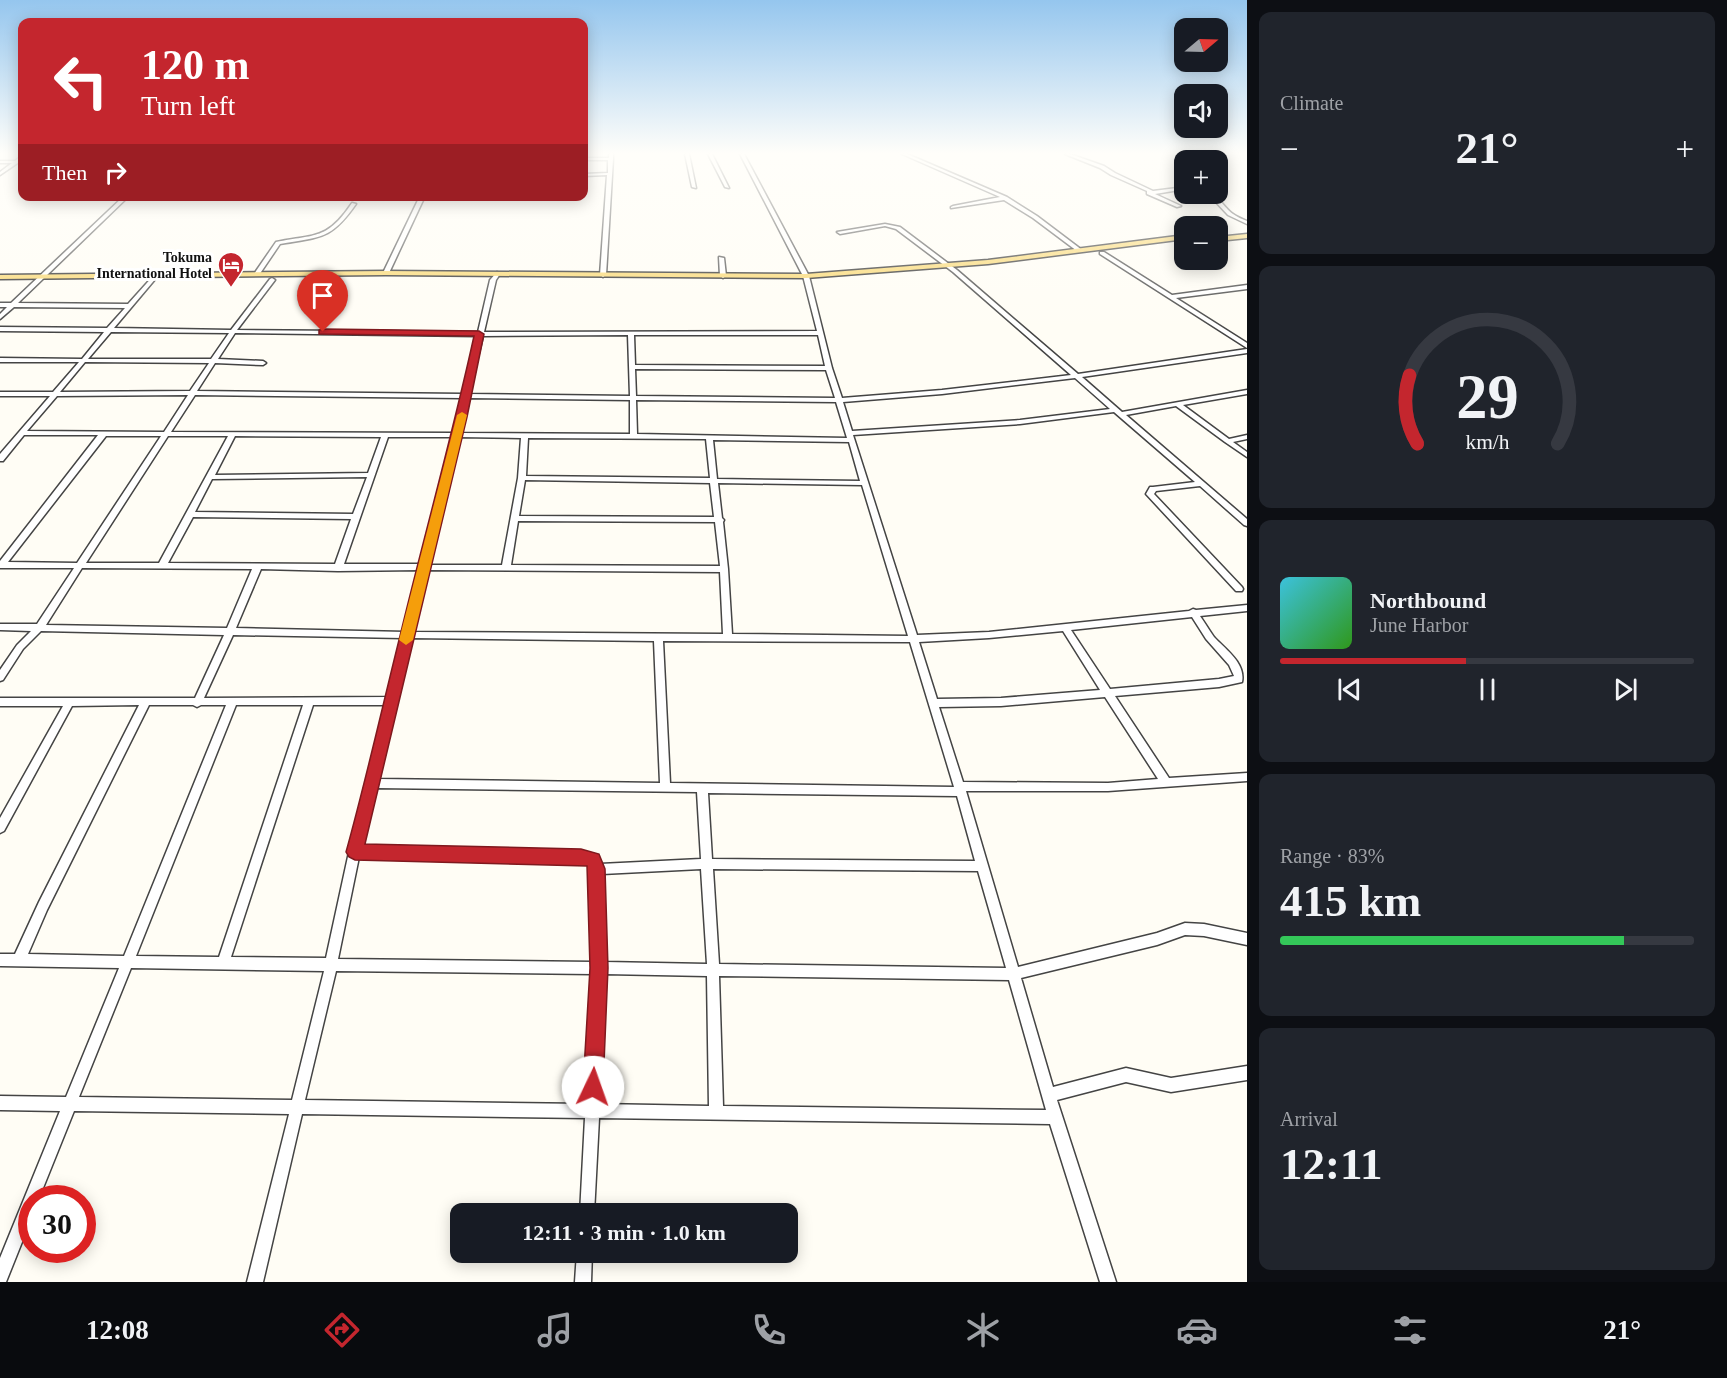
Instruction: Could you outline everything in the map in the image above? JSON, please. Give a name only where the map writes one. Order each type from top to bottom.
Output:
[{"type":"main road","points":[[1228,233],[1247,231]]},
{"type":"main road","points":[[1228,238],[1247,236]]},
{"type":"main road","points":[[952,269],[1174,238]]},
{"type":"main road","points":[[0,277],[386,273],[495,277],[807,279],[952,269],[1174,244]]},
{"type":"main road","points":[[158,276],[171,279],[272,280],[603,275],[807,279]]},
{"type":"street","points":[[0,317],[109,214]]},
{"type":"street","points":[[257,274],[278,243],[304,240],[328,233],[343,222],[348,214]]},
{"type":"street","points":[[386,273],[414,214]]},
{"type":"street","points":[[603,275],[607,214]]},
{"type":"street","points":[[773,214],[807,279],[819,333],[863,483],[960,789],[1055,1117],[1108,1282]]},
{"type":"street","points":[[1030,214],[1079,250]]},
{"type":"street","points":[[1230,214],[1247,223]]},
{"type":"street","points":[[840,232],[885,225],[894,226],[952,269],[1247,523]]},
{"type":"street","points":[[1102,253],[1247,346]]},
{"type":"street","points":[[721,258],[723,276]]},
{"type":"street","points":[[0,459],[158,276]]},
{"type":"street","points":[[255,1282],[355,852],[374,783],[407,635],[457,436],[479,334],[495,277]]},
{"type":"street","points":[[0,677],[20,647],[39,628],[233,331],[272,280]]},
{"type":"street","points":[[1172,297],[1247,287]]},
{"type":"street","points":[[0,305],[131,306]]},
{"type":"street","points":[[0,329],[479,334],[819,333]]},
{"type":"street","points":[[631,333],[634,436]]},
{"type":"street","points":[[0,394],[192,393],[840,400],[914,395],[1077,377],[1247,351]]},
{"type":"street","points":[[0,360],[263,363]]},
{"type":"street","points":[[632,367],[829,368]]},
{"type":"street","points":[[22,433],[709,438],[850,436],[1117,412],[1247,392]]},
{"type":"street","points":[[1177,404],[1247,455]]},
{"type":"street","points":[[2,567],[104,433]]},
{"type":"street","points":[[162,566],[233,434]]},
{"type":"street","points":[[338,568],[385,436]]},
{"type":"street","points":[[506,568],[522,478],[525,436]]},
{"type":"street","points":[[1227,441],[1247,437]]},
{"type":"street","points":[[709,438],[720,520],[728,638]]},
{"type":"street","points":[[210,477],[372,475]]},
{"type":"street","points":[[522,478],[863,483]]},
{"type":"street","points":[[1202,484],[1161,487],[1153,489],[1150,494],[1239,589]]},
{"type":"street","points":[[190,514],[356,517]]},
{"type":"street","points":[[515,518],[720,520]]},
{"type":"street","points":[[2,567],[81,563],[257,568],[724,569]]},
{"type":"street","points":[[197,703],[257,568]]},
{"type":"street","points":[[0,627],[407,635],[912,639],[989,635],[1247,608]]},
{"type":"street","points":[[933,703],[1001,702],[1219,683],[1239,678],[1239,673],[1232,662],[1211,638],[1194,612]]},
{"type":"street","points":[[1065,627],[1166,783]]},
{"type":"street","points":[[658,638],[665,788]]},
{"type":"street","points":[[0,828],[70,701]]},
{"type":"street","points":[[223,964],[309,701]]},
{"type":"street","points":[[0,702],[393,701]]},
{"type":"street","points":[[18,960],[146,702]]},
{"type":"street","points":[[0,1277],[232,702]]},
{"type":"street","points":[[374,783],[665,788],[960,789],[1108,787],[1247,777]]},
{"type":"street","points":[[702,788],[714,970],[716,1113]]},
{"type":"street","points":[[355,852],[581,856],[593,860],[596,869],[599,968],[588,1203]]},
{"type":"street","points":[[596,869],[707,864],[982,866]]},
{"type":"street","points":[[0,960],[1014,975],[1157,939],[1185,929],[1204,930],[1247,939]]},
{"type":"street","points":[[1049,1095],[1126,1075],[1171,1085],[1247,1073]]},
{"type":"street","points":[[0,1103],[1055,1117]]},
{"type":"street","points":[[583,1282],[584,1263]]},
{"type":"slow traffic","points":[[406,640],[462,415]]},
{"type":"place","name":"Tokuma International Hotel","points":[[231,288]]},
{"type":"route","points":[[323,332],[479,334],[462,417],[407,635],[374,783],[355,852],[581,856],[593,860],[596,869],[599,968],[593,1087]]}]
